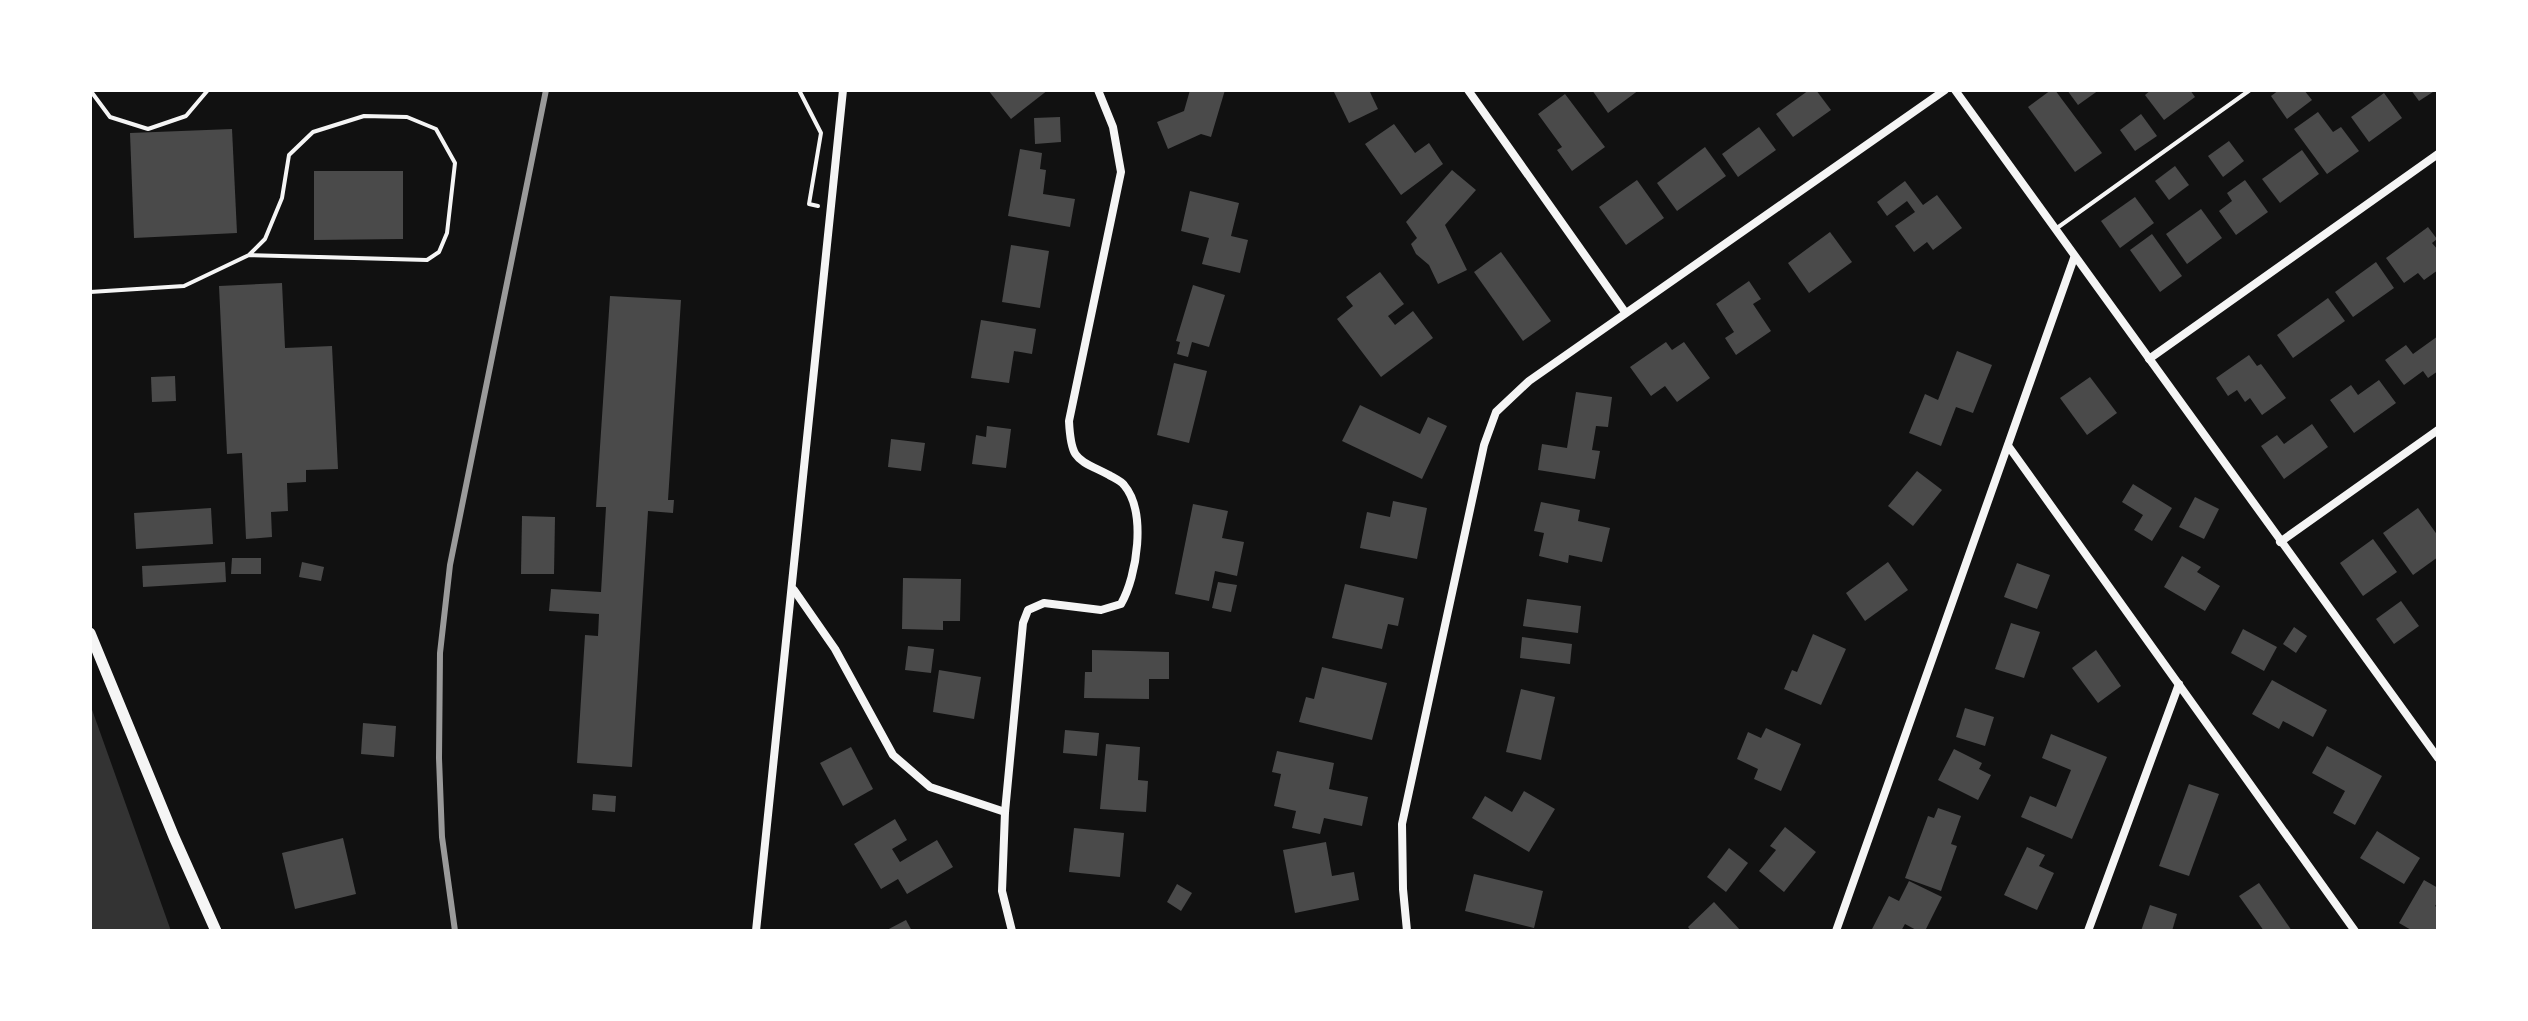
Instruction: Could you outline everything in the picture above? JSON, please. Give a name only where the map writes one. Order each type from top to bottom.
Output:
[{"type":"street","points":[[756,931],[794,590],[843,90]]},
{"type":"street","points":[[1012,931],[1002,891],[1005,812],[1023,623],[1028,610],[1044,603],[1101,610],[1121,604],[1131,588],[1139,523],[1134,501],[1123,483],[1079,460],[1070,446],[1069,421],[1121,172],[1113,127],[1098,90]]},
{"type":"street","points":[[1407,931],[1402,824],[1484,445],[1496,412],[1529,381],[1625,312],[1945,90]]},
{"type":"street","points":[[1955,90],[2438,758]]},
{"type":"street","points":[[1472,92],[1625,312]]},
{"type":"street","points":[[2149,359],[2438,154]]},
{"type":"street","points":[[1836,931],[2074,258]]},
{"type":"street","points":[[2280,542],[2438,430]]},
{"type":"street","points":[[2009,447],[2354,930]]},
{"type":"street","points":[[794,590],[835,649],[893,755],[930,787],[1005,812]]},
{"type":"street","points":[[90,633],[216,931]]},
{"type":"street","points":[[2088,931],[2179,684]]},
{"type":"lane","points":[[2055,229],[2250,90]]},
{"type":"lane","points":[[90,292],[184,286],[249,255],[265,239],[282,198],[289,155],[313,132],[364,116],[407,117],[436,129],[455,163],[447,233],[439,252],[427,260],[249,255]]},
{"type":"path","points":[[90,90],[110,117],[148,129],[186,116],[208,90]]},
{"type":"path","points":[[799,90],[821,133],[809,204],[831,209]]},
{"type":"shaded area","points":[[90,704],[171,931],[90,931]]},
{"type":"building","points":[[988,90],[1048,90],[1011,119]]},
{"type":"building","points":[[1190,90],[1225,90],[1211,137],[1201,134],[1168,149],[1157,122],[1184,111]]},
{"type":"building","points":[[1333,90],[1369,90],[1378,109],[1349,123]]},
{"type":"building","points":[[1592,90],[1639,90],[1608,113]]},
{"type":"building","points":[[1809,90],[1816,90],[1831,110],[1793,137],[1776,114]]},
{"type":"building","points":[[2055,90],[2102,153],[2075,172],[2028,107]]},
{"type":"building","points":[[2067,90],[2099,90],[2078,105]]},
{"type":"building","points":[[2151,90],[2190,90],[2195,97],[2164,120],[2145,95]]},
{"type":"building","points":[[2279,90],[2304,90],[2312,100],[2287,119],[2271,96]]},
{"type":"building","points":[[2411,90],[2436,90],[2419,101]]},
{"type":"building","points":[[2384,93],[2402,118],[2369,142],[2351,117]]},
{"type":"building","points":[[1565,94],[1605,147],[1572,171],[1557,150],[1562,147],[1538,114]]},
{"type":"building","points":[[2318,112],[2333,132],[2341,127],[2359,151],[2327,174],[2294,129]]},
{"type":"building","points":[[2141,114],[2157,136],[2135,151],[2120,130]]},
{"type":"building","points":[[1060,117],[1061,142],[1035,144],[1034,118]]},
{"type":"building","points":[[1394,124],[1415,153],[1429,143],[1443,164],[1401,195],[1365,144]]},
{"type":"building","points":[[1759,127],[1776,150],[1738,177],[1722,154]]},
{"type":"building","points":[[232,129],[237,233],[134,238],[130,133]]},
{"type":"building","points":[[2229,141],[2244,161],[2223,177],[2208,156]]},
{"type":"building","points":[[1705,147],[1726,176],[1677,211],[1657,183]]},
{"type":"building","points":[[1020,149],[1042,153],[1040,169],[1046,170],[1043,194],[1075,199],[1070,227],[1008,216]]},
{"type":"building","points":[[2302,150],[2319,174],[2280,203],[2262,179]]},
{"type":"building","points":[[2175,166],[2189,185],[2169,200],[2155,181]]},
{"type":"building","points":[[1452,170],[1476,190],[1445,225],[1467,270],[1438,284],[1429,265],[1416,254],[1411,244],[1417,238],[1406,222]]},
{"type":"building","points":[[314,171],[403,171],[403,239],[314,240]]},
{"type":"building","points":[[1637,180],[1664,218],[1626,245],[1599,207]]},
{"type":"building","points":[[2245,180],[2268,212],[2236,235],[2219,211],[2232,201],[2227,193]]},
{"type":"building","points":[[1905,181],[1923,205],[1937,195],[1962,228],[1933,250],[1927,242],[1914,252],[1895,226],[1915,212],[1907,201],[1887,216],[1877,202]]},
{"type":"building","points":[[1190,191],[1239,203],[1231,236],[1248,240],[1240,273],[1202,264],[1209,238],[1181,231]]},
{"type":"building","points":[[2135,197],[2154,223],[2120,248],[2101,221]]},
{"type":"building","points":[[2201,209],[2222,238],[2187,264],[2166,234]]},
{"type":"building","points":[[2428,227],[2437,239],[2432,243],[2438,250],[2438,270],[2424,280],[2418,273],[2404,283],[2386,258]]},
{"type":"building","points":[[1830,232],[1852,262],[1809,293],[1788,263]]},
{"type":"building","points":[[2152,234],[2182,276],[2160,292],[2130,250]]},
{"type":"building","points":[[1011,245],[1049,251],[1040,308],[1002,302]]},
{"type":"building","points":[[1501,252],[1551,321],[1523,341],[1474,272]]},
{"type":"building","points":[[2376,262],[2394,288],[2353,317],[2335,292]]},
{"type":"building","points":[[1380,272],[1404,304],[1388,316],[1395,325],[1413,311],[1433,338],[1381,377],[1337,319],[1353,306],[1346,297]]},
{"type":"building","points":[[1749,281],[1761,299],[1753,304],[1771,331],[1736,355],[1725,338],[1734,332],[1716,304]]},
{"type":"building","points":[[282,283],[285,348],[332,346],[338,469],[306,470],[306,482],[287,483],[288,511],[271,512],[272,537],[246,539],[242,453],[227,454],[219,286]]},
{"type":"building","points":[[1193,285],[1225,295],[1209,347],[1192,342],[1188,357],[1177,354],[1180,342],[1176,341]]},
{"type":"building","points":[[610,296],[681,300],[668,500],[674,500],[673,513],[648,511],[632,767],[577,763],[585,635],[598,636],[599,614],[549,611],[551,589],[601,592],[606,507],[596,507]]},
{"type":"building","points":[[2328,298],[2345,321],[2293,358],[2277,335]]},
{"type":"building","points":[[981,320],[1036,329],[1032,354],[1014,351],[1009,383],[971,378]]},
{"type":"building","points":[[2438,336],[2438,371],[2428,378],[2423,371],[2404,385],[2385,360],[2406,345],[2413,354]]},
{"type":"building","points":[[1666,342],[1672,350],[1684,342],[1710,378],[1677,402],[1665,386],[1651,396],[1630,367]]},
{"type":"building","points":[[1957,351],[1992,365],[1973,413],[1956,407],[1941,446],[1909,433],[1925,394],[1938,400]]},
{"type":"building","points":[[2249,355],[2257,366],[2261,364],[2286,398],[2262,415],[2250,398],[2245,402],[2237,390],[2228,396],[2216,378]]},
{"type":"building","points":[[1174,363],[1207,371],[1189,443],[1157,435]]},
{"type":"building","points":[[175,376],[176,401],[152,402],[151,377]]},
{"type":"building","points":[[2090,377],[2117,413],[2087,435],[2060,398]]},
{"type":"building","points":[[2379,380],[2396,403],[2354,433],[2330,400],[2351,385],[2358,395]]},
{"type":"building","points":[[1576,392],[1612,397],[1608,427],[1596,426],[1592,450],[1600,451],[1595,479],[1538,470],[1542,444],[1567,448]]},
{"type":"building","points":[[1360,405],[1420,434],[1428,417],[1447,426],[1422,479],[1342,441]]},
{"type":"building","points":[[2312,424],[2328,447],[2284,479],[2261,446],[2277,435],[2284,444]]},
{"type":"building","points":[[987,426],[1011,429],[1006,468],[972,464],[976,435],[986,437]]},
{"type":"building","points":[[891,439],[925,443],[921,471],[888,467]]},
{"type":"building","points":[[1917,471],[1942,490],[1913,526],[1888,506]]},
{"type":"building","points":[[2133,484],[2172,508],[2152,541],[2134,530],[2143,515],[2122,502]]},
{"type":"building","points":[[2195,497],[2219,509],[2204,539],[2179,527]]},
{"type":"building","points":[[1393,501],[1427,508],[1417,559],[1360,548],[1367,512],[1390,517]]},
{"type":"building","points":[[1541,502],[1580,510],[1578,521],[1610,528],[1602,562],[1569,555],[1568,563],[1539,556],[1544,533],[1534,531]]},
{"type":"building","points":[[1193,504],[1228,511],[1222,538],[1244,542],[1237,576],[1215,571],[1209,601],[1175,594]]},
{"type":"building","points":[[211,508],[213,544],[136,549],[134,513]]},
{"type":"building","points":[[2418,508],[2438,536],[2438,557],[2413,575],[2383,533]]},
{"type":"building","points":[[522,516],[555,517],[554,574],[521,574]]},
{"type":"building","points":[[2373,539],[2397,572],[2363,596],[2340,563]]},
{"type":"building","points":[[2182,556],[2201,567],[2197,572],[2220,586],[2205,611],[2164,587]]},
{"type":"building","points":[[232,558],[261,558],[261,574],[231,574]]},
{"type":"building","points":[[225,562],[226,582],[143,587],[142,566]]},
{"type":"building","points":[[302,562],[324,567],[321,581],[299,577]]},
{"type":"building","points":[[1888,562],[1908,590],[1865,621],[1846,593]]},
{"type":"building","points":[[2017,563],[2050,575],[2037,609],[2004,597]]},
{"type":"building","points":[[903,578],[961,579],[960,621],[943,621],[943,630],[902,629]]},
{"type":"building","points":[[1218,582],[1237,585],[1231,612],[1212,608]]},
{"type":"building","points":[[1345,584],[1404,598],[1398,626],[1388,624],[1382,649],[1332,638]]},
{"type":"building","points":[[1527,599],[1581,606],[1578,633],[1523,626]]},
{"type":"building","points":[[2401,601],[2419,626],[2394,644],[2376,619]]},
{"type":"building","points":[[2011,623],[2040,632],[2024,678],[1995,669]]},
{"type":"building","points":[[2294,627],[2307,636],[2296,653],[2283,644]]},
{"type":"building","points":[[2243,629],[2277,647],[2264,671],[2231,653]]},
{"type":"building","points":[[1813,634],[1846,649],[1821,705],[1784,689],[1792,670],[1797,672]]},
{"type":"building","points":[[1522,637],[1572,644],[1570,664],[1520,658]]},
{"type":"building","points":[[908,646],[934,649],[931,673],[905,670]]},
{"type":"building","points":[[1092,650],[1169,652],[1169,679],[1149,679],[1149,699],[1084,698],[1085,672],[1092,672]]},
{"type":"building","points":[[2096,650],[2121,686],[2098,703],[2072,668]]},
{"type":"building","points":[[1322,667],[1387,683],[1372,740],[1299,722],[1306,697],[1314,699]]},
{"type":"building","points":[[939,670],[981,677],[974,719],[933,712]]},
{"type":"building","points":[[2272,680],[2327,710],[2313,737],[2283,721],[2279,729],[2252,714]]},
{"type":"building","points":[[1521,689],[1555,697],[1541,760],[1506,752]]},
{"type":"building","points":[[1965,708],[1994,717],[1985,746],[1956,737]]},
{"type":"building","points":[[363,723],[396,726],[394,757],[361,754]]},
{"type":"building","points":[[1766,728],[1801,744],[1781,791],[1754,779],[1758,769],[1737,759],[1748,732],[1761,738]]},
{"type":"building","points":[[1065,730],[1099,733],[1097,756],[1063,753]]},
{"type":"building","points":[[2051,734],[2107,757],[2072,839],[2021,817],[2030,796],[2056,807],[2071,770],[2042,758]]},
{"type":"building","points":[[1106,744],[1140,747],[1138,780],[1148,781],[1146,812],[1100,809]]},
{"type":"building","points":[[2327,746],[2382,776],[2355,825],[2333,813],[2345,791],[2312,773]]},
{"type":"building","points":[[851,747],[873,789],[843,806],[820,763]]},
{"type":"building","points":[[1954,749],[1982,763],[1979,769],[1991,775],[1978,800],[1938,780]]},
{"type":"building","points":[[1277,751],[1334,763],[1329,789],[1368,797],[1362,826],[1324,818],[1320,834],[1292,828],[1296,811],[1274,806],[1281,774],[1272,772]]},
{"type":"building","points":[[2189,784],[2219,794],[2189,876],[2159,866]]},
{"type":"building","points":[[1524,791],[1555,809],[1529,852],[1472,818],[1485,796],[1512,812]]},
{"type":"building","points":[[593,794],[616,796],[615,812],[592,810]]},
{"type":"building","points":[[1938,808],[1961,816],[1951,844],[1957,846],[1941,891],[1905,878],[1928,816],[1934,818]]},
{"type":"building","points":[[895,819],[907,840],[892,849],[900,862],[937,840],[953,867],[907,894],[898,879],[881,889],[854,844]]},
{"type":"building","points":[[1785,827],[1816,852],[1784,892],[1759,871],[1776,850],[1770,846]]},
{"type":"building","points":[[1074,828],[1124,833],[1120,877],[1069,872]]},
{"type":"building","points":[[2377,831],[2420,858],[2404,884],[2360,858]]},
{"type":"building","points":[[343,838],[356,894],[295,909],[282,853]]},
{"type":"building","points":[[1326,842],[1332,876],[1354,872],[1359,900],[1295,913],[1283,850]]},
{"type":"building","points":[[2027,847],[2045,855],[2039,866],[2054,873],[2037,910],[2004,895]]},
{"type":"building","points":[[1729,848],[1748,863],[1726,892],[1707,877]]},
{"type":"building","points":[[1474,874],[1543,891],[1534,928],[1465,911]]},
{"type":"building","points":[[2424,880],[2438,888],[2435,906],[2438,908],[2438,931],[2413,931],[2399,923]]},
{"type":"building","points":[[1909,881],[1942,897],[1925,931],[1905,924],[1901,931],[1871,931],[1889,896],[1899,901]]},
{"type":"building","points":[[2259,883],[2292,931],[2264,931],[2239,896]]},
{"type":"building","points":[[1177,884],[1192,893],[1181,911],[1167,902]]},
{"type":"building","points":[[1714,902],[1741,931],[1691,931],[1688,927]]},
{"type":"building","points":[[2150,905],[2177,914],[2172,931],[2141,931]]},
{"type":"building","points":[[906,920],[912,931],[885,931]]},
{"type":"railway","points":[[455,931],[442,837],[440,653],[450,565],[546,90]]}]
